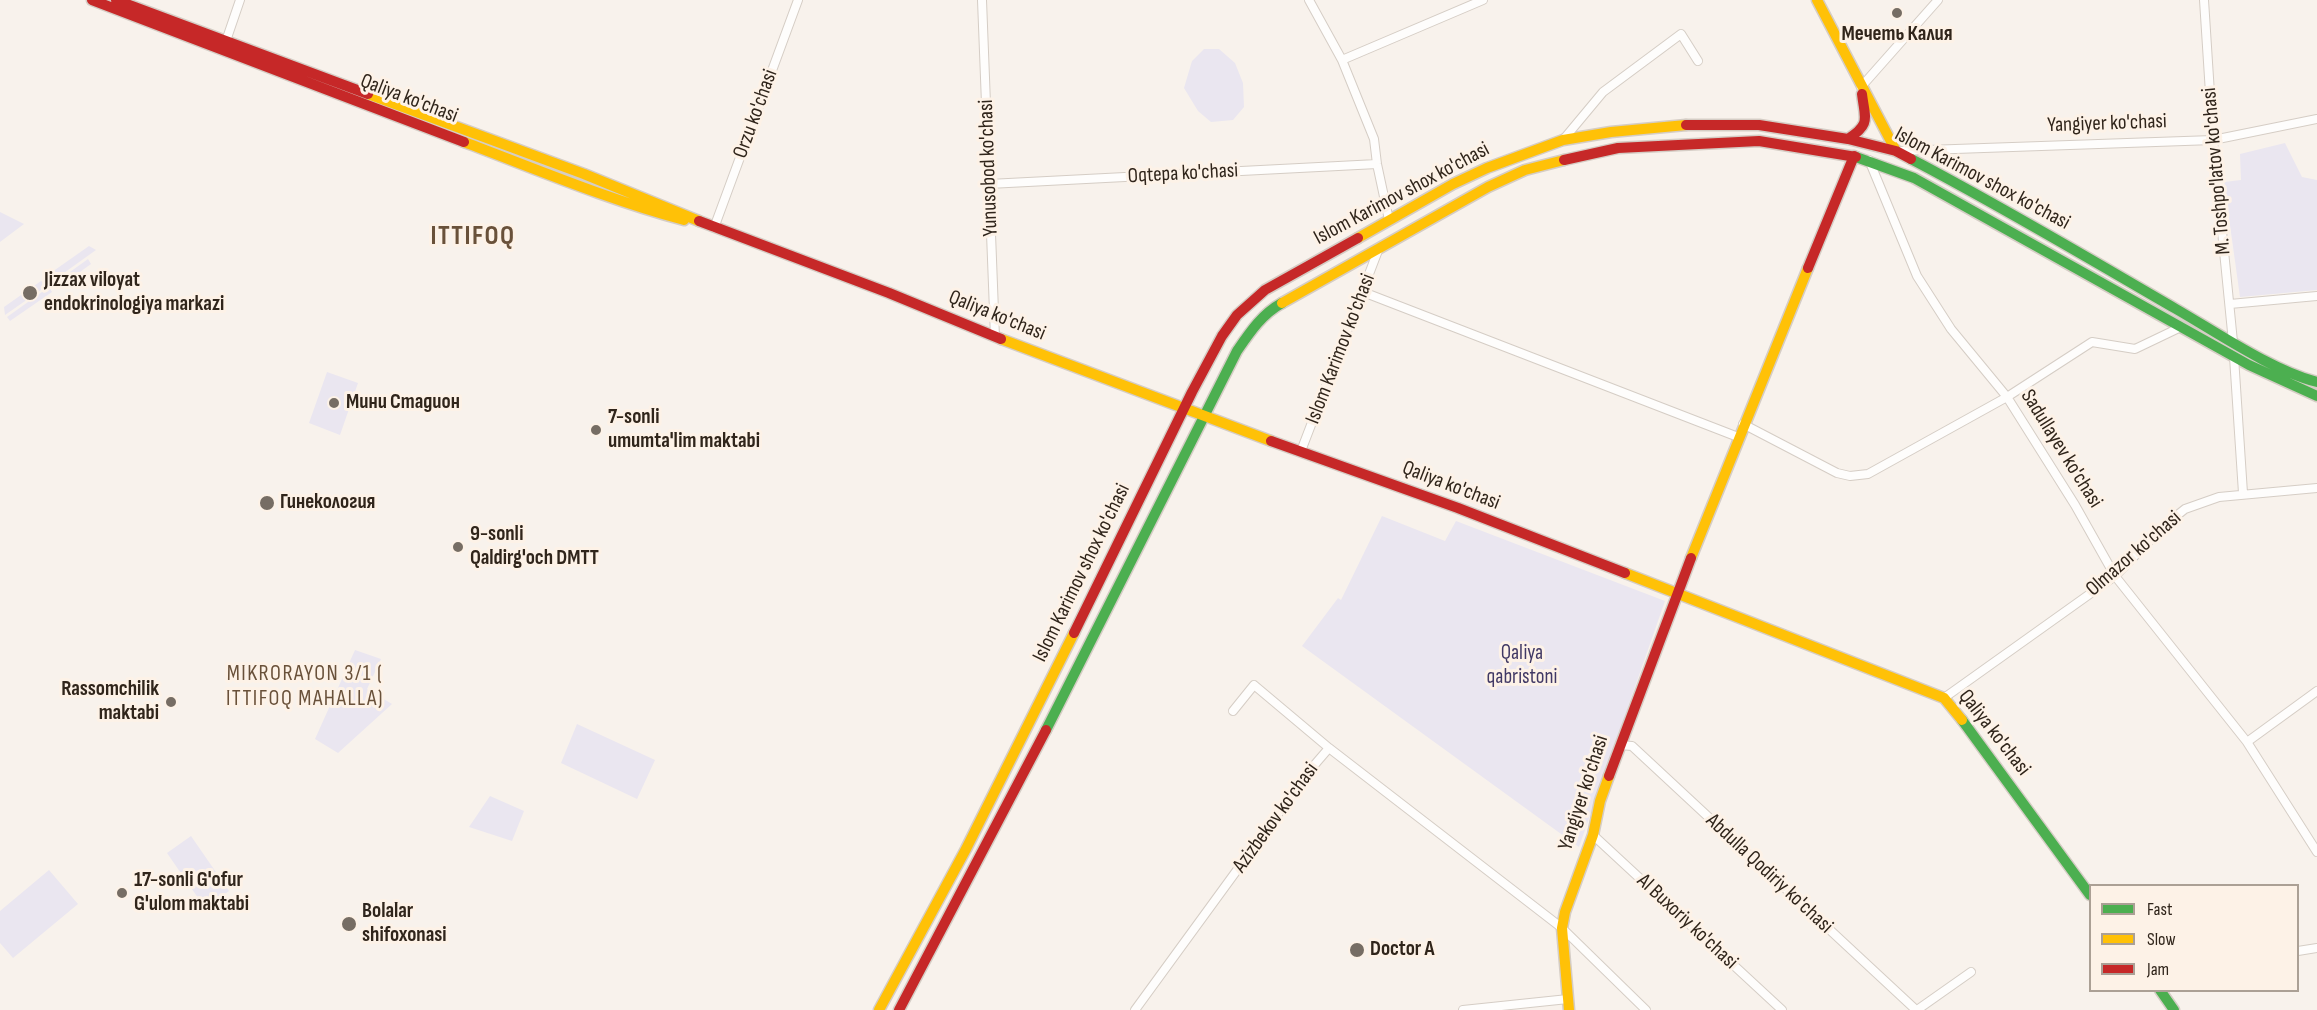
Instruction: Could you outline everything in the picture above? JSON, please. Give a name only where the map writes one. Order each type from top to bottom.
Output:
[{"type":"main road","name":"Qaliya ko'chasi","points":[[92,0],[578,185],[654,212],[714,228]]},
{"type":"main road","name":"Qaliya ko'chasi","points":[[117,0],[573,170],[671,208],[714,228],[889,293],[995,337],[1203,416],[1458,508],[1944,698],[1979,741],[2089,892]]},
{"type":"main road","points":[[1817,0],[1896,151]]},
{"type":"main road","points":[[1848,139],[1862,130],[1865,121],[1861,87]]},
{"type":"main road","name":"Islom Karimov shox ko'chasi","points":[[879,1010],[940,899],[1222,336],[1238,315],[1265,290],[1453,184],[1487,168],[1563,140],[1611,132],[1686,125],[1760,125],[1848,139],[1896,151],[1964,187],[2233,342],[2305,379],[2317,382]]},
{"type":"main road","points":[[1611,132],[1608,141],[1614,149]]},
{"type":"main road","name":"Islom Karimov shox ko'chasi","points":[[899,1010],[1060,703],[1203,416],[1237,351],[1259,320],[1269,310],[1452,205],[1525,170],[1614,149],[1759,141],[1869,160],[1914,178],[2234,357],[2317,396]]},
{"type":"main road","name":"Yangiyer ko'chasi","points":[[1569,1004],[1562,928],[1565,912],[1593,835],[1600,801],[1675,594],[1854,156]]},
{"type":"main road","points":[[2113,289],[2120,277]]},
{"type":"main road","points":[[940,899],[945,897],[952,900],[953,908]]},
{"type":"main road","points":[[2161,992],[2174,1010]]},
{"type":"street","points":[[226,41],[240,0]]},
{"type":"street","name":"Orzu ko'chasi","points":[[714,228],[798,0]]},
{"type":"street","name":"Yunusobod ko'chasi","points":[[982,0],[995,337]]},
{"type":"street","points":[[1309,0],[1342,60],[1374,139],[1389,220]]},
{"type":"street","points":[[1342,60],[1483,0]]},
{"type":"street","points":[[1861,87],[1938,0]]},
{"type":"street","name":"M. Toshpo'latov ko'chasi","points":[[2204,0],[2213,140],[2233,342]]},
{"type":"street","points":[[1563,140],[1603,92],[1681,34],[1698,61]]},
{"type":"street","name":"Yangiyer ko'chasi","points":[[1896,151],[2213,140],[2317,119]]},
{"type":"street","name":"Sadullayev ko'chasi","points":[[1869,160],[1917,276],[1951,329],[2007,397],[2075,505],[2115,576],[2247,742],[2317,852]]},
{"type":"street","name":"Oqtepa ko'chasi","points":[[989,184],[1377,164]]},
{"type":"street","name":"Islom Karimov ko'chasi","points":[[1301,451],[1380,246]]},
{"type":"street","points":[[1363,292],[1738,437]]},
{"type":"street","points":[[2230,304],[2317,296]]},
{"type":"street","points":[[1743,424],[1825,467],[1850,476],[1859,475],[1880,469],[2007,397],[2092,342],[2135,349],[2181,327]]},
{"type":"street","points":[[2234,357],[2243,493]]},
{"type":"street","name":"Olmazor ko'chasi","points":[[1944,698],[2115,576],[2185,509],[2207,499],[2243,493],[2317,488]]},
{"type":"street","points":[[1233,711],[1254,685],[1329,748]]},
{"type":"street","points":[[2247,742],[2317,691]]},
{"type":"street","name":"Abdulla Qodiriy ko'chasi","points":[[1620,746],[1632,746],[1917,1010]]},
{"type":"street","name":"Azizbekov ko'chasi","points":[[1135,1010],[1310,770],[1329,748],[1562,928],[1646,1010]]},
{"type":"street","name":"Al Buxoriy ko'chasi","points":[[1593,835],[1782,1010]]},
{"type":"street","points":[[2299,951],[2317,948]]},
{"type":"street","points":[[1917,1010],[1971,972]]},
{"type":"street","points":[[1463,1010],[1569,1004]]},
{"type":"green space","points":[[1204,49],[1219,49],[1235,63],[1243,83],[1244,107],[1233,120],[1211,122],[1198,111],[1184,88],[1192,61]]},
{"type":"green space","points":[[2285,143],[2302,177],[2317,180],[2317,290],[2240,297],[2224,182],[2241,180],[2240,154]]},
{"type":"green space","points":[[0,212],[24,224],[0,242]]},
{"type":"green space","points":[[89,246],[96,250],[54,280],[52,272]]},
{"type":"green space","points":[[88,259],[91,264],[59,287],[56,282]]},
{"type":"green space","points":[[41,281],[48,285],[5,315],[4,307]]},
{"type":"green space","points":[[49,287],[52,292],[10,321],[7,317]]},
{"type":"green space","name":"Мини Стадион","points":[[327,372],[358,383],[340,435],[309,423]]},
{"type":"green space","name":"Qaliya qabristoni","points":[[1382,516],[1445,541],[1456,521],[1665,601],[1579,847],[1302,646],[1338,598],[1341,600]]},
{"type":"green space","points":[[355,650],[381,659],[367,689],[392,704],[338,753],[315,739]]},
{"type":"green space","points":[[577,724],[655,760],[637,799],[561,763]]},
{"type":"green space","points":[[490,796],[524,811],[512,841],[469,827]]},
{"type":"green space","points":[[191,836],[229,891],[205,908],[167,853]]},
{"type":"green space","points":[[49,870],[78,904],[13,958],[0,943],[0,911]]},
{"type":"traffic: fast","points":[[1856,157],[1914,178],[2249,365],[2317,396]]},
{"type":"traffic: fast","points":[[1911,159],[2044,232],[2245,350],[2282,369],[2317,382]]},
{"type":"traffic: fast","points":[[1046,730],[1237,351],[1262,318],[1282,303]]},
{"type":"traffic: fast","points":[[1962,720],[2089,894]]},
{"type":"traffic: fast","points":[[2161,992],[2174,1010]]},
{"type":"traffic: slow","points":[[1817,0],[1896,151]]},
{"type":"traffic: slow","points":[[368,94],[584,174],[699,221]]},
{"type":"traffic: slow","points":[[1358,238],[1453,184],[1487,168],[1563,140],[1611,132],[1686,125]]},
{"type":"traffic: slow","points":[[464,142],[600,194],[684,220]]},
{"type":"traffic: slow","points":[[1282,303],[1488,187],[1525,170],[1564,160]]},
{"type":"traffic: slow","points":[[1691,558],[1808,268]]},
{"type":"traffic: slow","points":[[1001,339],[1271,441]]},
{"type":"traffic: slow","points":[[1625,573],[1944,698],[1962,720]]},
{"type":"traffic: slow","points":[[879,1010],[966,849],[1074,633]]},
{"type":"traffic: slow","points":[[1569,1010],[1562,928],[1565,912],[1593,835],[1600,801],[1609,776]]},
{"type":"traffic: jam","points":[[92,0],[464,142]]},
{"type":"traffic: jam","points":[[116,0],[368,94]]},
{"type":"traffic: jam","points":[[1848,139],[1860,129],[1865,120],[1862,94]]},
{"type":"traffic: jam","points":[[1686,125],[1759,125],[1848,139],[1896,151],[1911,159]]},
{"type":"traffic: jam","points":[[1564,160],[1618,148],[1759,141],[1856,157]]},
{"type":"traffic: jam","points":[[1808,268],[1854,156]]},
{"type":"traffic: jam","points":[[699,221],[889,293],[1001,339]]},
{"type":"traffic: jam","points":[[1074,633],[1192,392],[1222,336],[1237,315],[1265,290],[1358,238]]},
{"type":"traffic: jam","points":[[1271,441],[1458,508],[1625,573]]},
{"type":"traffic: jam","points":[[1609,776],[1691,558]]},
{"type":"traffic: jam","points":[[899,1010],[1046,730]]},
{"type":"place","name":"Мечеть Калия","points":[[1897,13]]},
{"type":"place","name":"Jizzax viloyat endokrinologiya markazi","points":[[30,293]]},
{"type":"place","name":"Мини Стадион","points":[[334,403]]},
{"type":"place","name":"7-sonli umumta'lim maktabi","points":[[596,430]]},
{"type":"place","name":"Гинекология","points":[[267,503]]},
{"type":"place","name":"9-sonli Qaldirg'och DMTT","points":[[458,547]]},
{"type":"place","name":"Rassomchilik maktabi","points":[[171,702]]},
{"type":"place","name":"17-sonli G'ofur G'ulom maktabi","points":[[122,893]]},
{"type":"place","name":"Bolalar shifoxonasi","points":[[349,924]]},
{"type":"place","name":"Doctor A","points":[[1357,950]]},
{"type":"district","name":"ITTIFOQ","points":[[473,237]]},
{"type":"district","name":"MIKRORAYON 3/1 ( ITTIFOQ MAHALLA)","points":[[305,686]]}]
